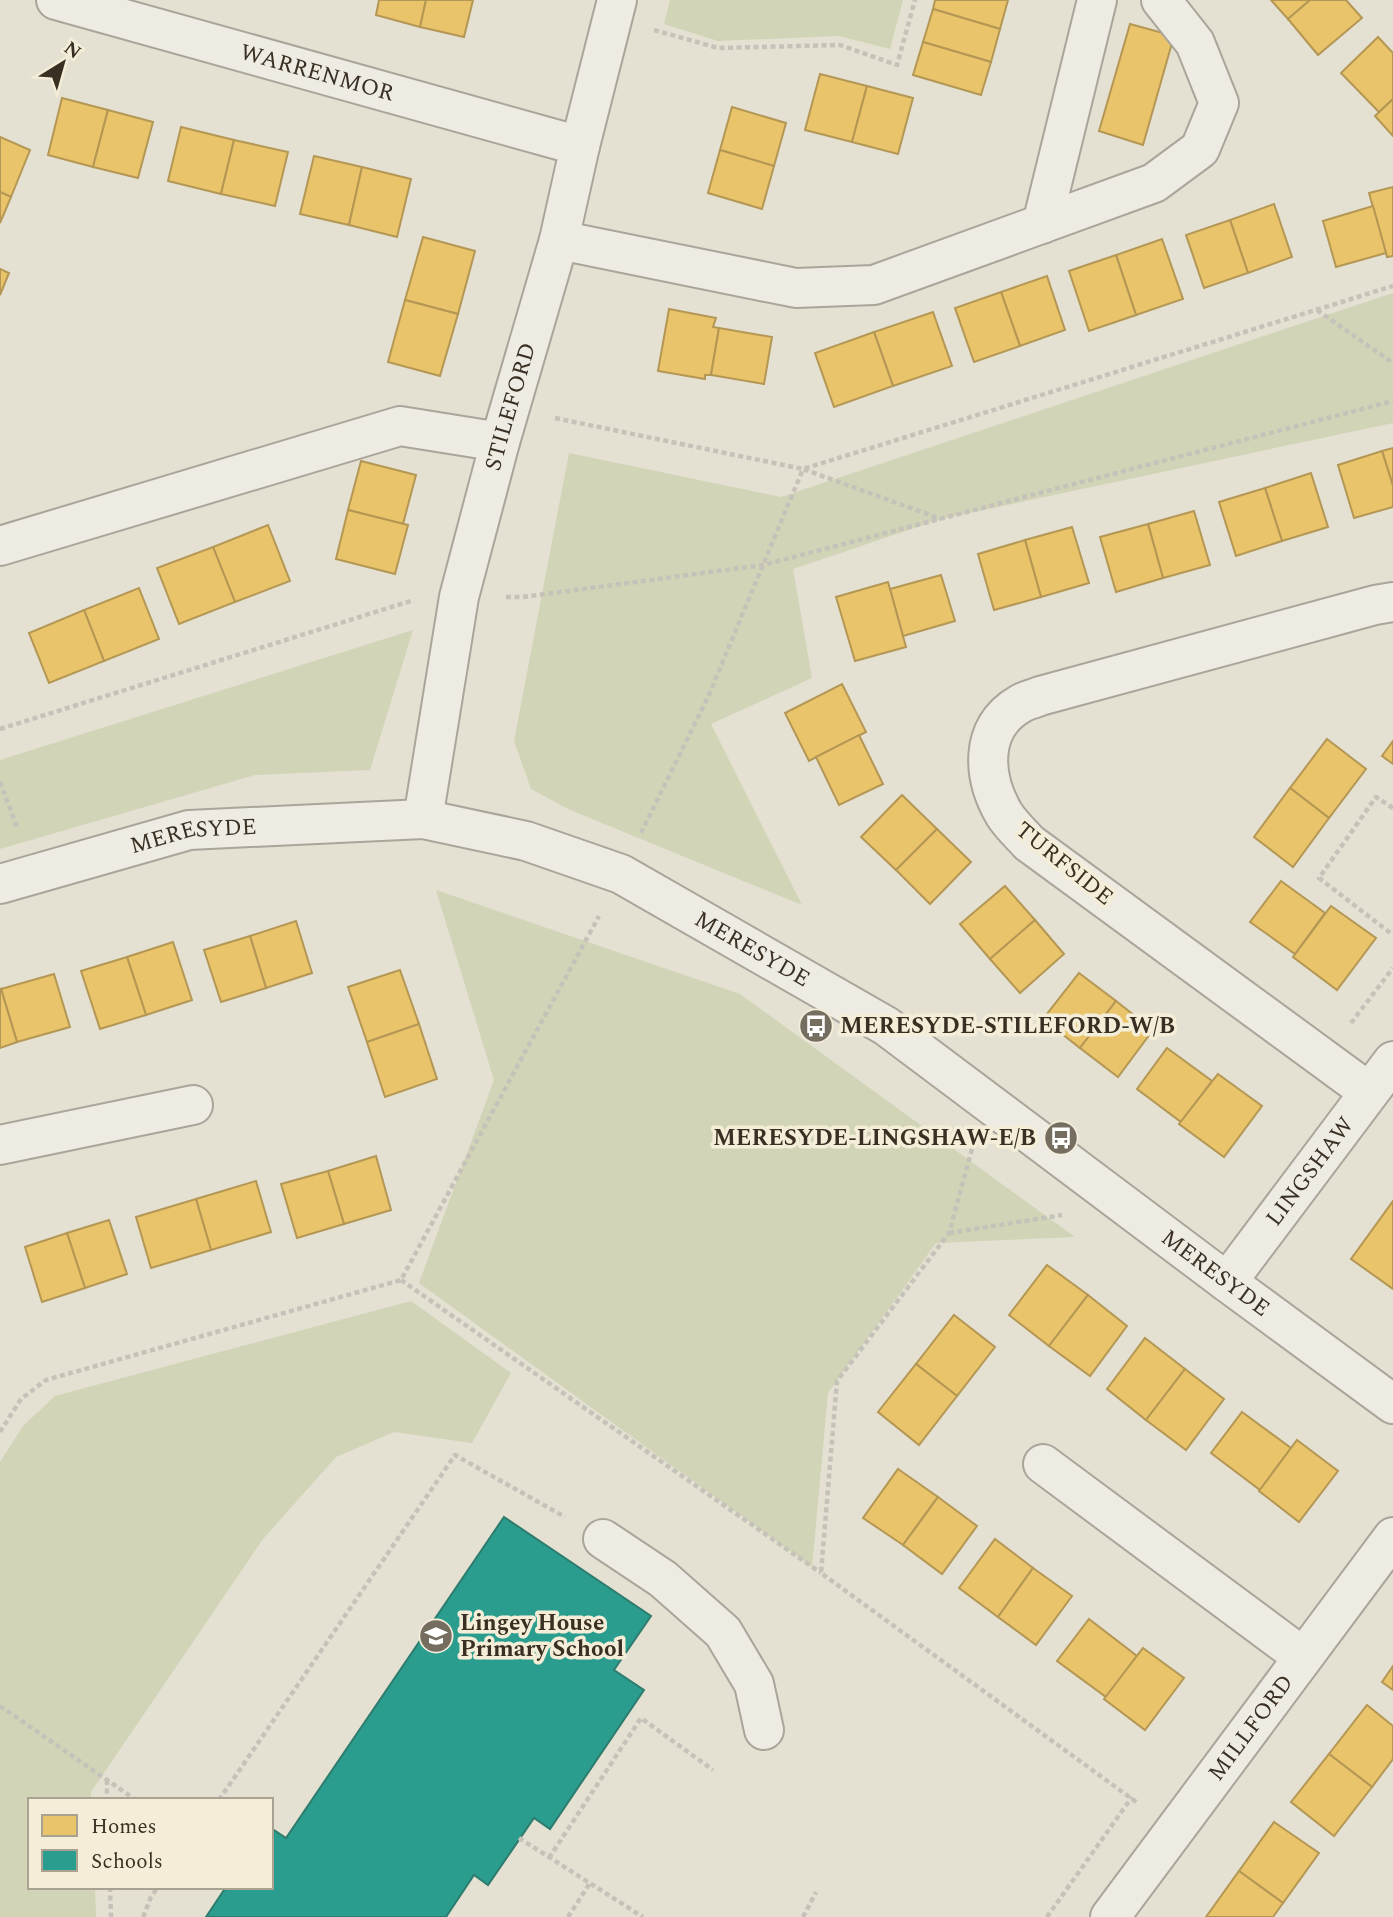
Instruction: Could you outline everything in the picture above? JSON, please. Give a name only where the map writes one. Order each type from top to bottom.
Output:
[{"type":"street","name":"WARRENMOR","points":[[56,0],[580,146]]},
{"type":"street","points":[[1042,224],[1097,0]]},
{"type":"street","points":[[559,240],[796,288],[874,285],[1154,183],[1200,149],[1219,103],[1195,43],[1161,0]]},
{"type":"street","name":"STILEFORD","points":[[423,819],[459,597],[559,240],[615,9]]},
{"type":"street","points":[[0,546],[400,426],[505,425]]},
{"type":"street","name":"TURFSIDE","points":[[1369,1092],[1029,843],[1006,817],[993,792],[987,765],[989,740],[1001,719],[1019,704],[1040,696],[1393,602]]},
{"type":"street","name":"MERESYDE","points":[[17,879],[189,830],[423,819],[526,841],[621,874],[886,1026],[1393,1404]]},
{"type":"street","name":"LINGSHAW","points":[[1227,1282],[1393,1061]]},
{"type":"street","points":[[0,1145],[193,1105]]},
{"type":"street","points":[[1043,1464],[1303,1657]]},
{"type":"street","name":"MILLFORD","points":[[1110,1917],[1393,1537]]},
{"type":"street","points":[[603,1539],[663,1579],[723,1632],[754,1684],[764,1730]]},
{"type":"path","points":[[615,9],[718,48],[840,45],[897,65],[915,0]]},
{"type":"path","points":[[803,469],[1393,286]]},
{"type":"path","points":[[1317,310],[1393,363]]},
{"type":"path","points":[[0,729],[419,598],[523,597],[763,565],[1393,401]]},
{"type":"path","points":[[505,425],[803,469],[941,519]]},
{"type":"path","points":[[0,1432],[22,1399],[46,1380],[401,1280],[621,874],[708,697],[803,469]]},
{"type":"path","points":[[0,782],[17,879]]},
{"type":"path","points":[[1393,808],[1376,797],[1319,878],[1393,935]]},
{"type":"path","points":[[1324,1058],[1393,968]]},
{"type":"path","points":[[821,1573],[836,1381],[948,1233],[985,1101]]},
{"type":"path","points":[[948,1233],[1125,1205]]},
{"type":"path","points":[[401,1280],[821,1573],[1132,1797],[1174,1832]]},
{"type":"path","points":[[220,1798],[455,1455],[603,1539]]},
{"type":"path","points":[[0,1706],[133,1798]]},
{"type":"path","points":[[549,1858],[641,1718],[713,1770]]},
{"type":"path","points":[[107,1780],[107,1798]]},
{"type":"path","points":[[1047,1917],[1132,1797]]},
{"type":"path","points":[[519,1838],[643,1917]]},
{"type":"path","points":[[568,1917],[590,1883]]},
{"type":"path","points":[[110,1889],[111,1917]]},
{"type":"path","points":[[143,1917],[157,1889]]},
{"type":"path","points":[[803,1917],[816,1892]]},
{"type":"green space","points":[[670,0],[903,0],[890,49],[839,36],[718,41],[664,24]]},
{"type":"green space","points":[[1393,293],[1393,423],[941,519],[793,569],[812,678],[711,724],[802,905],[568,809],[531,789],[514,741],[569,453],[781,497]]},
{"type":"green space","points":[[413,630],[370,770],[255,775],[0,849],[0,760]]},
{"type":"green space","points":[[436,890],[740,994],[1075,1237],[936,1243],[828,1393],[812,1567],[419,1283],[494,1080]]},
{"type":"green space","points":[[411,1301],[511,1373],[472,1443],[394,1432],[336,1457],[263,1539],[91,1792],[91,1798],[28,1798],[28,1889],[95,1889],[96,1917],[0,1917],[0,1462],[23,1426],[55,1396]]},
{"type":"building: Homes","points":[[379,0],[426,0],[420,27],[376,15]]},
{"type":"building: Homes","points":[[426,0],[473,0],[464,37],[420,27]]},
{"type":"building: Homes","points":[[935,0],[1008,0],[1000,29],[933,9]]},
{"type":"building: Homes","points":[[1271,0],[1310,0],[1288,19]]},
{"type":"building: Homes","points":[[1310,0],[1346,0],[1362,18],[1318,55],[1288,19]]},
{"type":"building: Homes","points":[[933,9],[1000,29],[991,62],[923,42]]},
{"type":"building: Homes","points":[[1130,24],[1174,36],[1143,145],[1099,131]]},
{"type":"building: Homes","points":[[1378,37],[1393,53],[1393,99],[1379,112],[1341,73]]},
{"type":"building: Homes","points":[[923,42],[991,62],[981,95],[913,75]]},
{"type":"building: Homes","points":[[820,74],[867,86],[852,142],[805,130]]},
{"type":"building: Homes","points":[[867,86],[913,98],[898,154],[852,142]]},
{"type":"building: Homes","points":[[62,98],[108,110],[93,167],[48,155]]},
{"type":"building: Homes","points":[[1393,99],[1393,136],[1375,116]]},
{"type":"building: Homes","points":[[732,107],[786,123],[774,166],[720,150]]},
{"type":"building: Homes","points":[[108,110],[153,122],[138,178],[93,167]]},
{"type":"building: Homes","points":[[181,127],[234,140],[221,194],[168,181]]},
{"type":"building: Homes","points":[[0,137],[30,150],[11,197],[0,192]]},
{"type":"building: Homes","points":[[234,140],[288,152],[275,206],[221,194]]},
{"type":"building: Homes","points":[[720,150],[774,166],[762,209],[708,193]]},
{"type":"building: Homes","points":[[314,156],[362,167],[349,225],[300,214]]},
{"type":"building: Homes","points":[[362,167],[411,179],[397,237],[349,225]]},
{"type":"building: Homes","points":[[1393,187],[1393,256],[1387,257],[1369,193]]},
{"type":"building: Homes","points":[[0,192],[11,197],[0,223]]},
{"type":"building: Homes","points":[[1274,204],[1292,257],[1248,273],[1230,220]]},
{"type":"building: Homes","points":[[1373,206],[1386,253],[1336,267],[1323,221]]},
{"type":"building: Homes","points":[[1230,220],[1248,273],[1204,288],[1186,235]]},
{"type":"building: Homes","points":[[423,237],[475,251],[458,314],[405,300]]},
{"type":"building: Homes","points":[[1162,239],[1183,299],[1136,315],[1116,255]]},
{"type":"building: Homes","points":[[1116,255],[1136,315],[1089,331],[1069,271]]},
{"type":"building: Homes","points":[[0,269],[9,273],[0,295]]},
{"type":"building: Homes","points":[[1047,276],[1065,330],[1020,346],[1001,292]]},
{"type":"building: Homes","points":[[1001,292],[1020,346],[974,362],[955,308]]},
{"type":"building: Homes","points":[[405,300],[458,314],[440,376],[388,362]]},
{"type":"building: Homes","points":[[669,309],[716,318],[713,327],[719,328],[711,375],[705,375],[705,379],[658,371]]},
{"type":"building: Homes","points":[[933,312],[952,366],[893,386],[874,332]]},
{"type":"building: Homes","points":[[719,328],[772,337],[764,384],[711,375]]},
{"type":"building: Homes","points":[[874,332],[893,386],[834,407],[815,353]]},
{"type":"building: Homes","points":[[1393,448],[1393,486],[1382,451]]},
{"type":"building: Homes","points":[[1382,451],[1393,486],[1393,507],[1354,518],[1338,465]]},
{"type":"building: Homes","points":[[361,461],[416,475],[403,524],[348,510]]},
{"type":"building: Homes","points":[[1311,473],[1328,527],[1282,541],[1265,488]]},
{"type":"building: Homes","points":[[1265,488],[1282,541],[1236,556],[1219,502]]},
{"type":"building: Homes","points":[[348,510],[408,525],[395,574],[336,559]]},
{"type":"building: Homes","points":[[1194,511],[1210,565],[1163,578],[1148,524]]},
{"type":"building: Homes","points":[[1148,524],[1163,578],[1116,592],[1100,537]]},
{"type":"building: Homes","points":[[268,525],[290,581],[235,602],[213,547]]},
{"type":"building: Homes","points":[[1072,527],[1089,583],[1041,597],[1025,540]]},
{"type":"building: Homes","points":[[1025,540],[1041,597],[994,610],[978,554]]},
{"type":"building: Homes","points":[[213,547],[235,602],[179,624],[157,568]]},
{"type":"building: Homes","points":[[941,575],[955,621],[903,636],[890,589]]},
{"type":"building: Homes","points":[[888,582],[906,647],[855,661],[836,597]]},
{"type":"building: Homes","points":[[139,588],[159,639],[104,661],[84,610]]},
{"type":"building: Homes","points":[[84,610],[104,661],[49,683],[29,633]]},
{"type":"building: Homes","points":[[842,684],[866,732],[809,761],[785,713]]},
{"type":"building: Homes","points":[[859,735],[883,784],[839,805],[816,757]]},
{"type":"building: Homes","points":[[1327,739],[1366,769],[1329,818],[1290,788]]},
{"type":"building: Homes","points":[[1393,741],[1393,764],[1382,756]]},
{"type":"building: Homes","points":[[1290,788],[1329,818],[1293,867],[1254,837]]},
{"type":"building: Homes","points":[[902,795],[937,829],[896,870],[861,837]]},
{"type":"building: Homes","points":[[937,829],[971,862],[930,904],[896,870]]},
{"type":"building: Homes","points":[[1281,881],[1325,913],[1295,954],[1250,922]]},
{"type":"building: Homes","points":[[1005,886],[1035,920],[990,959],[960,924]]},
{"type":"building: Homes","points":[[1331,906],[1376,938],[1337,990],[1293,957]]},
{"type":"building: Homes","points":[[1035,920],[1064,954],[1020,993],[990,959]]},
{"type":"building: Homes","points":[[296,921],[312,973],[266,988],[250,936]]},
{"type":"building: Homes","points":[[250,936],[266,988],[221,1002],[204,950]]},
{"type":"building: Homes","points":[[173,942],[192,1000],[146,1015],[127,957]]},
{"type":"building: Homes","points":[[127,957],[146,1015],[100,1029],[81,971]]},
{"type":"building: Homes","points":[[400,970],[419,1024],[367,1042],[348,987]]},
{"type":"building: Homes","points":[[1079,973],[1116,1001],[1080,1048],[1043,1019]]},
{"type":"building: Homes","points":[[54,974],[70,1027],[17,1042],[1,989]]},
{"type":"building: Homes","points":[[0,990],[17,1042],[0,1048]]},
{"type":"building: Homes","points":[[1116,1001],[1153,1030],[1118,1077],[1080,1048]]},
{"type":"building: Homes","points":[[419,1024],[437,1079],[385,1097],[367,1042]]},
{"type":"building: Homes","points":[[1167,1048],[1212,1081],[1181,1122],[1137,1089]]},
{"type":"building: Homes","points":[[1218,1074],[1262,1106],[1224,1157],[1179,1124]]},
{"type":"building: Homes","points":[[376,1156],[391,1210],[344,1224],[328,1171]]},
{"type":"building: Homes","points":[[328,1171],[344,1224],[297,1238],[281,1184]]},
{"type":"building: Homes","points":[[256,1181],[271,1232],[211,1250],[196,1199]]},
{"type":"building: Homes","points":[[196,1199],[211,1250],[151,1268],[136,1217]]},
{"type":"building: Homes","points":[[1393,1201],[1393,1289],[1351,1259]]},
{"type":"building: Homes","points":[[109,1220],[127,1274],[85,1288],[67,1233]]},
{"type":"building: Homes","points":[[67,1233],[85,1288],[42,1302],[25,1247]]},
{"type":"building: Homes","points":[[1047,1265],[1088,1295],[1049,1346],[1009,1315]]},
{"type":"building: Homes","points":[[1088,1295],[1127,1326],[1090,1376],[1049,1346]]},
{"type":"building: Homes","points":[[954,1315],[995,1347],[957,1396],[916,1364]]},
{"type":"building: Homes","points":[[1145,1338],[1185,1369],[1146,1420],[1107,1389]]},
{"type":"building: Homes","points":[[916,1364],[957,1396],[919,1445],[878,1412]]},
{"type":"building: Homes","points":[[1185,1369],[1224,1399],[1186,1450],[1146,1420]]},
{"type":"building: Homes","points":[[1242,1412],[1291,1448],[1260,1490],[1211,1453]]},
{"type":"building: Homes","points":[[1297,1440],[1338,1471],[1299,1522],[1259,1491]]},
{"type":"building: Homes","points":[[898,1469],[938,1497],[903,1545],[863,1518]]},
{"type":"building: Homes","points":[[938,1497],[977,1526],[942,1574],[903,1545]]},
{"type":"building: Homes","points":[[995,1539],[1033,1568],[998,1617],[959,1588]]},
{"type":"building: Homes","points":[[1033,1568],[1072,1596],[1036,1645],[998,1617]]},
{"type":"building: Homes","points":[[1089,1619],[1137,1656],[1106,1697],[1057,1661]]},
{"type":"building: Homes","points":[[1143,1648],[1184,1678],[1145,1730],[1104,1699]]},
{"type":"building: Homes","points":[[1393,1666],[1393,1690],[1382,1682]]},
{"type":"building: Homes","points":[[1367,1705],[1393,1726],[1393,1759],[1372,1787],[1329,1754]]},
{"type":"building: Homes","points":[[1329,1754],[1372,1787],[1334,1836],[1291,1802]]},
{"type":"building: Homes","points":[[1274,1822],[1319,1853],[1283,1903],[1239,1871]]},
{"type":"building: Homes","points":[[1239,1871],[1283,1903],[1273,1917],[1206,1917]]},
{"type":"building: Schools","points":[[504,1517],[651,1616],[614,1670],[644,1690],[550,1829],[534,1818],[488,1885],[474,1875],[446,1917],[206,1917],[225,1889],[273,1889],[273,1829],[286,1838]]},
{"type":"place","name":"MERESYDE-STILEFORD-W/B","points":[[816,1026]]},
{"type":"place","name":"MERESYDE-LINGSHAW-E/B","points":[[1061,1138]]},
{"type":"place","name":"Lingey House Primary School","points":[[436,1636]]}]
